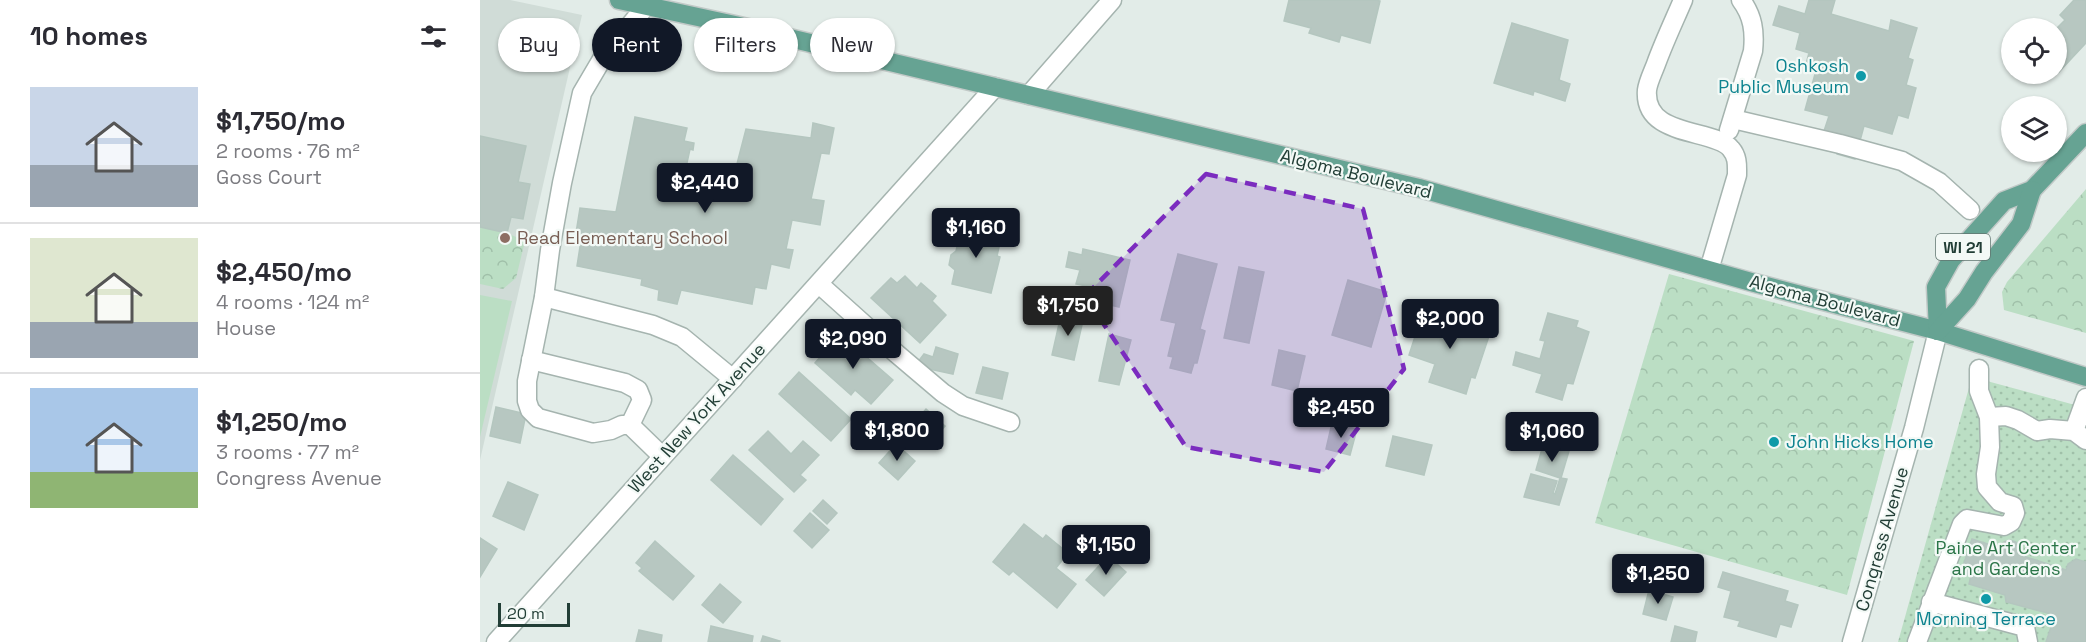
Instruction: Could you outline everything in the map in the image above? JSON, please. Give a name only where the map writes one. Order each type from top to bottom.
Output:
[{"type":"main road","name":"Algoma Boulevard","points":[[619,0],[1419,188],[1709,270],[1938,331],[2086,377]]},
{"type":"main road","name":"Congress Avenue","points":[[1938,331],[1936,287],[1951,260],[2004,201],[2032,190],[2086,133]]},
{"type":"main road","name":"Congress Avenue","points":[[1938,331],[1967,299],[1984,272],[2021,224],[2032,190]]},
{"type":"street","points":[[1029,95],[1112,0]]},
{"type":"street","points":[[1683,0],[1652,75],[1647,90],[1648,104],[1669,126],[1725,143],[1737,161],[1737,176],[1709,270]]},
{"type":"street","points":[[1725,143],[1753,51],[1751,16],[1741,0]]},
{"type":"street","points":[[646,6],[602,58],[582,93],[554,228],[544,297],[527,381],[526,401],[530,410],[538,418],[593,433],[630,425],[662,456]]},
{"type":"street","name":"West New York Avenue","points":[[496,642],[995,87]]},
{"type":"street","points":[[1733,119],[1882,154],[1902,161],[1939,182],[1970,210]]},
{"type":"street","points":[[819,284],[943,393],[963,406],[1010,422]]},
{"type":"street","points":[[544,297],[653,325],[681,337],[733,379]]},
{"type":"street","name":"Congress Avenue","points":[[1852,642],[1914,428],[1938,331]]},
{"type":"street","points":[[531,360],[625,383],[638,390],[642,400],[630,425]]},
{"type":"street","points":[[1917,642],[1962,524],[1966,519],[2004,526],[2011,522],[2015,513],[2013,506],[2000,502],[1987,487],[1986,474],[1990,447],[1989,417],[1979,391],[1979,369]]},
{"type":"street","points":[[1989,417],[2018,420],[2037,431],[2049,429],[2080,435],[2086,398]]},
{"type":"street","points":[[1931,602],[2025,627],[2028,642]]},
{"type":"highlighted area","points":[[1206,174],[1363,209],[1404,369],[1324,472],[1186,447],[1085,296]]},
{"type":"shaded area","name":"Read Elementary School","points":[[480,0],[510,0],[582,15],[580,24],[580,18],[498,18],[498,72],[569,72],[480,460]]},
{"type":"green space","points":[[2086,189],[2086,333],[2004,310],[2002,292],[2007,282]]},
{"type":"green space","points":[[480,227],[507,233],[525,241],[516,278],[503,289],[480,284]]},
{"type":"green space","points":[[1669,274],[1914,341],[1847,595],[1595,523]]},
{"type":"green space","points":[[480,295],[512,301],[480,437]]},
{"type":"green space","name":"Paine Art Center and Gardens","points":[[1972,377],[2086,408],[2086,642],[1898,642]]},
{"type":"building","points":[[1289,0],[1380,1],[1370,43],[1341,35],[1339,42],[1309,33],[1311,28],[1284,21]]},
{"type":"building","name":"Oshkosh Public Museum","points":[[1809,0],[1835,0],[1831,14],[1889,31],[1891,20],[1917,28],[1908,58],[1913,60],[1906,85],[1916,88],[1908,118],[1898,115],[1892,134],[1864,126],[1855,159],[1837,154],[1841,139],[1823,134],[1829,116],[1805,110],[1817,67],[1806,64],[1809,53],[1796,49],[1800,33],[1773,25],[1779,6],[1805,14]]},
{"type":"building","points":[[2074,0],[2086,0],[2086,43],[2067,63],[2067,18],[2060,15]]},
{"type":"building","points":[[1512,23],[1568,40],[1559,80],[1570,84],[1565,101],[1534,91],[1533,95],[1494,83]]},
{"type":"building","points":[[635,117],[687,128],[684,141],[694,143],[693,150],[690,149],[683,181],[730,191],[746,129],[811,138],[813,123],[834,128],[829,154],[821,153],[811,199],[824,201],[820,225],[792,220],[786,249],[793,250],[789,268],[771,264],[766,289],[755,287],[752,304],[681,290],[677,304],[658,300],[659,290],[641,285],[642,279],[577,266],[582,234],[576,233],[580,208],[616,212]]},
{"type":"building","points":[[480,136],[526,146],[518,182],[530,184],[523,219],[511,217],[507,233],[480,227]]},
{"type":"building","points":[[962,226],[1002,234],[997,256],[1000,257],[991,293],[952,284],[955,270],[949,265],[951,255],[956,251]]},
{"type":"building","points":[[1083,249],[1130,260],[1119,307],[1093,301],[1096,288],[1076,284],[1080,270],[1066,267],[1069,252],[1082,255]]},
{"type":"building","points":[[1178,254],[1217,264],[1200,329],[1205,331],[1197,363],[1194,363],[1191,373],[1170,368],[1173,357],[1168,356],[1176,323],[1161,320]]},
{"type":"building","points":[[1239,267],[1264,272],[1249,343],[1224,338]]},
{"type":"building","points":[[905,276],[917,288],[921,283],[936,296],[932,301],[946,315],[920,343],[871,298],[891,278],[897,283]]},
{"type":"building","points":[[1348,280],[1387,292],[1371,347],[1332,335]]},
{"type":"building","points":[[1423,312],[1447,319],[1447,316],[1491,330],[1475,378],[1471,377],[1466,394],[1429,382],[1435,364],[1409,355]]},
{"type":"building","points":[[1075,313],[1084,316],[1074,360],[1052,355],[1061,315],[1074,318]]},
{"type":"building","points":[[1548,313],[1578,321],[1576,327],[1589,332],[1573,384],[1567,383],[1562,400],[1536,392],[1542,374],[1513,365],[1516,352],[1540,359],[1545,341],[1540,340]]},
{"type":"building","points":[[840,334],[893,380],[871,404],[855,390],[851,395],[815,363]]},
{"type":"building","points":[[1109,334],[1131,340],[1119,385],[1099,381]]},
{"type":"building","points":[[936,347],[958,354],[953,374],[925,368],[918,362],[924,354],[933,357]]},
{"type":"building","points":[[1279,350],[1305,356],[1297,391],[1272,385]]},
{"type":"building","points":[[983,367],[1008,373],[1002,399],[976,393]]},
{"type":"building","points":[[799,372],[851,419],[831,441],[779,394]]},
{"type":"building","points":[[496,407],[526,414],[520,443],[490,436]]},
{"type":"building","points":[[926,409],[945,426],[928,446],[909,429]]},
{"type":"building","points":[[1551,417],[1577,424],[1561,478],[1567,479],[1559,505],[1524,497],[1531,474],[1557,481],[1553,493],[1555,494],[1560,478],[1536,470]]},
{"type":"building","points":[[1332,423],[1357,429],[1350,455],[1326,449]]},
{"type":"building","points":[[768,431],[791,454],[803,441],[819,455],[800,475],[806,480],[794,492],[749,450]]},
{"type":"building","points":[[1393,436],[1432,445],[1424,475],[1386,466]]},
{"type":"building","points":[[896,444],[915,461],[898,480],[879,463]]},
{"type":"building","points":[[733,455],[783,499],[761,525],[711,480]]},
{"type":"building","points":[[508,482],[538,495],[524,530],[493,516]]},
{"type":"building","points":[[823,500],[837,513],[827,524],[813,511]]},
{"type":"building","points":[[810,513],[829,530],[812,548],[794,531]]},
{"type":"building","points":[[1024,524],[1043,539],[1046,535],[1068,553],[1056,568],[1076,584],[1057,608],[1013,571],[1009,575],[993,562]]},
{"type":"building","points":[[480,538],[497,549],[480,577]]},
{"type":"building","points":[[1972,539],[2000,548],[2004,542],[2010,540],[2016,542],[2019,547],[2017,554],[2066,570],[2068,564],[2076,559],[2086,562],[2086,642],[2046,642],[2055,615],[2006,602],[2005,595],[1969,584],[1971,576],[1961,572]]},
{"type":"building","points":[[655,541],[694,576],[673,600],[639,571],[642,568],[636,563]]},
{"type":"building","points":[[1108,556],[1126,572],[1104,596],[1086,580]]},
{"type":"building","points":[[1723,572],[1788,591],[1785,601],[1798,605],[1791,627],[1780,624],[1776,637],[1738,626],[1740,621],[1724,617],[1731,591],[1718,587]]},
{"type":"building","points":[[720,584],[741,602],[723,623],[702,605]]},
{"type":"building","points":[[1649,590],[1673,597],[1666,620],[1643,614]]},
{"type":"building","points":[[711,626],[753,636],[752,642],[708,642]]},
{"type":"building","points":[[1675,626],[1697,632],[1695,642],[1671,642]]},
{"type":"building","points":[[639,630],[662,635],[661,642],[636,642]]},
{"type":"building","points":[[763,636],[780,641],[761,642]]},
{"type":"place","name":"Oshkosh Public Museum","points":[[1861,76]]},
{"type":"place","name":"Read Elementary School","points":[[505,238]]},
{"type":"place","name":"John Hicks Home","points":[[1774,442]]},
{"type":"place","name":"Morning Terrace","points":[[1986,599]]}]
